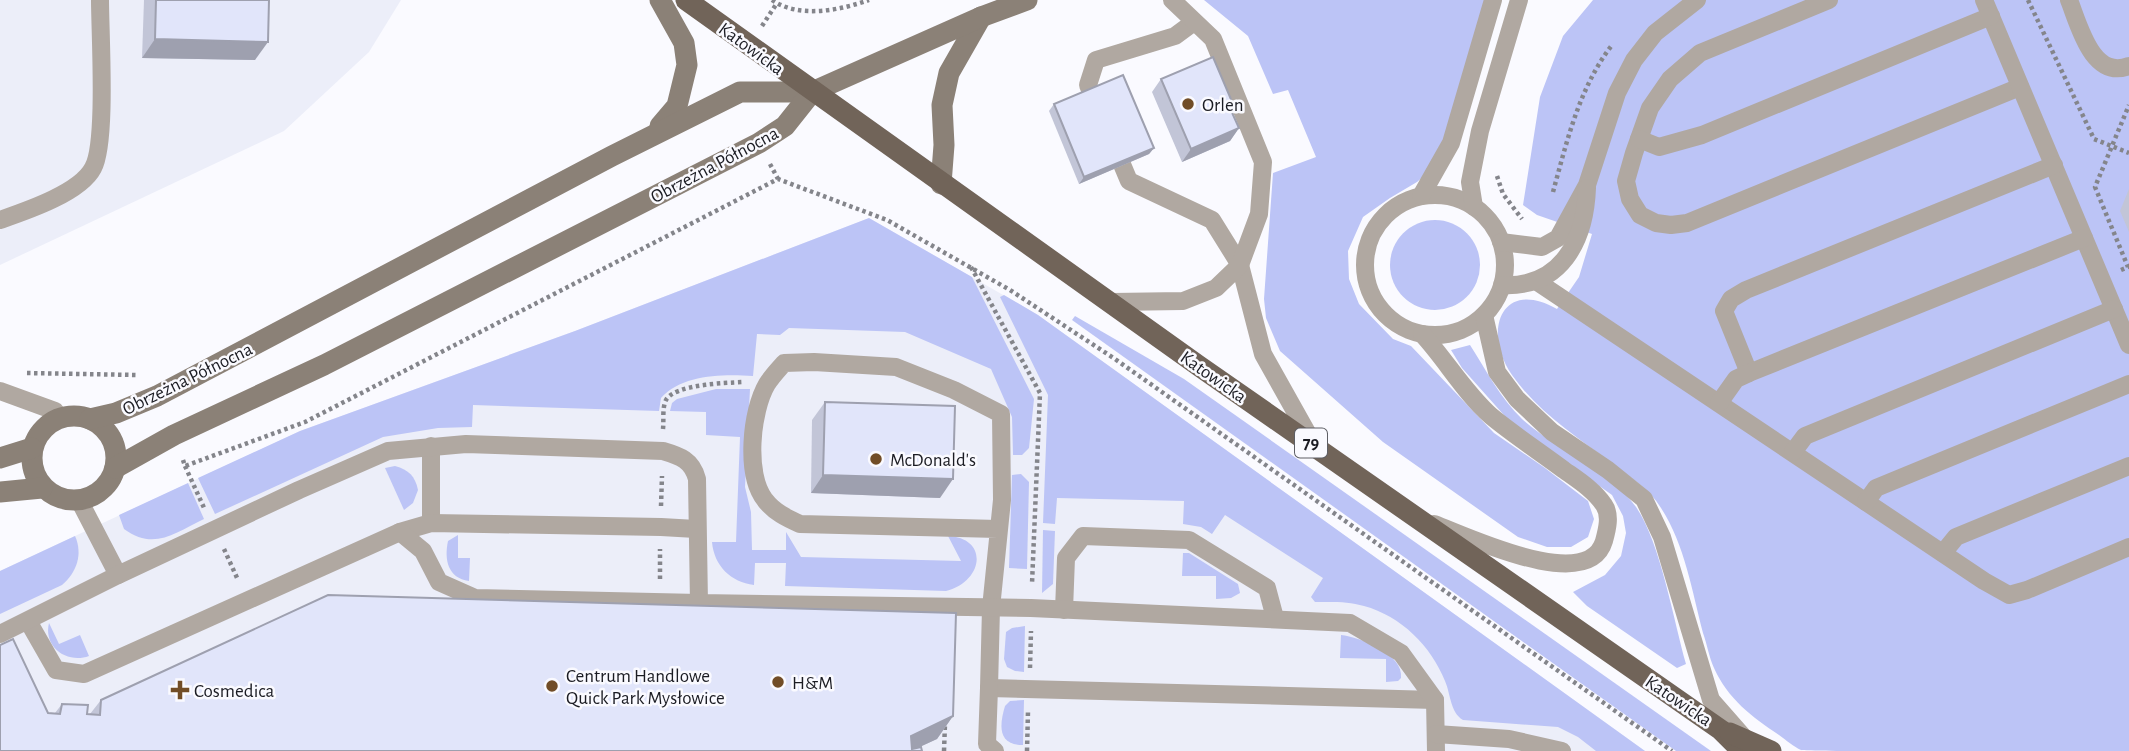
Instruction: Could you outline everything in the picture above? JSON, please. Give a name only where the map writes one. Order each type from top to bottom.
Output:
[{"type":"main road","name":"Katowicka","points":[[686,0],[1199,366],[1744,746],[1771,751]]},
{"type":"street","points":[[651,136],[677,106],[687,65],[684,43],[660,0]]},
{"type":"street","points":[[812,92],[981,17],[1027,0]]},
{"type":"street","points":[[941,184],[944,145],[942,106],[949,73],[981,17]]},
{"type":"street","name":"Obrzeżna Północna","points":[[53,421],[72,416],[90,419],[116,413],[157,396],[651,136],[740,92],[812,92]]},
{"type":"street","name":"Obrzeżna Północna","points":[[115,468],[174,435],[324,365],[759,143],[785,126],[812,92]]},
{"type":"street","name":"Obrzeżna Północna","points":[[79,500],[95,495],[108,483],[115,468],[116,453],[112,439],[90,419]]},
{"type":"street","points":[[42,488],[32,463],[32,448],[40,433],[53,421]]},
{"type":"street","points":[[0,458],[32,448]]},
{"type":"street","points":[[0,492],[42,488],[59,498],[79,500]]},
{"type":"lane","points":[[0,220],[77,186],[94,168],[100,140],[100,0]]},
{"type":"lane","points":[[1112,302],[1183,301],[1216,288],[1240,265],[1259,214],[1264,162],[1213,39],[1172,0]]},
{"type":"lane","points":[[1421,196],[1451,143],[1493,0]]},
{"type":"lane","points":[[1474,207],[1470,182],[1480,131],[1518,0]]},
{"type":"lane","points":[[1501,242],[1542,247],[1558,238],[1587,185],[1617,93],[1634,60],[1655,33],[1697,0]]},
{"type":"lane","points":[[1829,0],[1700,53],[1671,79],[1650,108],[1626,181],[1630,199],[1640,215],[1656,223],[1687,223],[2021,87]]},
{"type":"lane","points":[[2069,0],[2091,52],[2098,61],[2112,68],[2129,65]]},
{"type":"lane","points":[[1639,139],[1659,147],[1702,135],[1987,8],[2129,345]]},
{"type":"lane","points":[[1195,22],[1175,36],[1096,60],[1088,85],[1129,181],[1212,220],[1240,265],[1263,354],[1314,445]]},
{"type":"lane","points":[[1749,373],[1724,311],[1731,299],[1746,290],[2054,165]]},
{"type":"lane","points":[[1502,285],[1521,286],[1536,281],[1552,272],[1567,258],[1581,231],[1587,206],[1587,185]]},
{"type":"lane","points":[[1421,196],[1449,196],[1474,207],[1490,223],[1501,242],[1505,264],[1502,285],[1495,301],[1484,315],[1466,328],[1444,334],[1422,334],[1399,326],[1381,310],[1368,289],[1364,265],[1368,241],[1380,220],[1399,204],[1421,196]]},
{"type":"lane","points":[[1719,403],[1736,379],[1749,373],[2084,238]]},
{"type":"lane","points":[[1536,281],[1943,554],[2009,595],[2129,547]]},
{"type":"lane","points":[[1793,452],[1805,436],[2114,309]]},
{"type":"lane","points":[[1484,315],[1497,372],[1517,399],[1552,432],[1608,470],[1644,499],[1662,537],[1711,700],[1744,746]]},
{"type":"lane","points":[[1422,334],[1444,358],[1462,385],[1490,415],[1589,488],[1606,507],[1608,528],[1602,547],[1586,561],[1554,565],[1521,556],[1422,520]]},
{"type":"lane","points":[[995,751],[988,744],[991,608],[1002,500],[1001,414],[954,390],[896,367],[785,363],[765,386],[757,414],[752,449],[755,480],[764,499],[780,514],[800,524],[998,529]]},
{"type":"lane","points":[[1866,502],[1876,488],[2129,384]]},
{"type":"lane","points":[[6,393],[54,411],[53,421]]},
{"type":"lane","points":[[0,634],[118,575],[388,451],[466,444],[663,451],[682,457],[695,470],[698,489],[696,529],[699,603]]},
{"type":"lane","points":[[430,523],[431,446]]},
{"type":"lane","points":[[1943,554],[1956,537],[2129,466]]},
{"type":"lane","points":[[79,500],[118,575]]},
{"type":"lane","points":[[28,621],[56,670],[84,674],[400,532],[430,523],[696,529]]},
{"type":"lane","points":[[400,532],[423,551],[439,582],[475,598],[1031,608],[1350,623],[1401,653],[1435,700],[1436,743],[1509,739],[1562,751]]},
{"type":"lane","points":[[1064,610],[1066,558],[1083,536],[1189,540],[1267,588],[1275,618]]},
{"type":"lane","points":[[989,688],[1435,700]]},
{"type":"path","points":[[749,44],[775,2],[792,9],[813,10],[846,8],[869,0]]},
{"type":"path","points":[[2028,0],[2094,139],[2129,153]]},
{"type":"path","points":[[1553,193],[1583,94],[1602,58],[1619,37]]},
{"type":"path","points":[[2101,278],[2128,267],[2095,187],[2129,105]]},
{"type":"path","points":[[1496,173],[1503,194],[1526,222]]},
{"type":"path","points":[[174,435],[185,466],[305,422],[778,179],[887,220],[971,266],[1115,359],[1672,751]]},
{"type":"path","points":[[971,266],[1040,393],[1027,751]]},
{"type":"path","points":[[6,393],[19,373],[138,375],[142,372],[157,396]]},
{"type":"path","points":[[944,751],[945,711]]},
{"type":"shaded area","points":[[0,0],[401,0],[369,52],[284,131],[0,265]]},
{"type":"shaded area","points":[[1204,0],[1486,0],[1441,153],[1432,169],[1417,182],[1363,217],[1348,251],[1349,279],[1359,304],[1393,339],[1411,346],[1494,433],[1588,501],[1594,519],[1588,537],[1571,547],[1547,547],[1518,537],[1383,442],[1280,351],[1266,318],[1264,299],[1273,173],[1316,157],[1288,90],[1273,94],[1248,36]]},
{"type":"shaded area","points":[[1593,0],[2129,0],[2129,751],[1801,750],[1750,714],[1726,689],[1712,664],[1682,553],[1661,508],[1638,483],[1570,432],[1533,400],[1512,375],[1498,342],[1498,327],[1502,314],[1510,304],[1522,300],[1538,301],[1557,309],[1579,277],[1592,234],[1537,215],[1523,205],[1540,97],[1563,36]]},
{"type":"shaded area","points":[[869,218],[1038,315],[1645,751],[0,751],[0,571],[300,431],[575,331]]},
{"type":"shaded area","points":[[869,218],[972,277],[1034,399],[1029,448],[1022,455],[1013,455],[1012,417],[991,369],[905,332],[789,328],[780,335],[757,334],[753,376],[704,377],[680,384],[661,398],[659,411],[473,405],[472,427],[438,428],[383,437],[215,514],[198,478],[300,431],[575,331]]},
{"type":"shaded area","points":[[1435,220],[1452,223],[1467,233],[1477,248],[1480,265],[1477,282],[1467,297],[1452,307],[1435,310],[1418,307],[1403,297],[1393,282],[1390,265],[1393,248],[1403,233],[1418,223]]},
{"type":"shaded area","points":[[1004,295],[1038,315],[1645,751],[1596,751],[1578,737],[1558,727],[1463,720],[1453,708],[1439,668],[1413,634],[1390,617],[1364,606],[1315,602],[1311,597],[1323,578],[1225,515],[1212,534],[1201,527],[1183,524],[1184,501],[1057,498],[1055,524],[1043,523],[1048,395],[1000,297]]},
{"type":"shaded area","points":[[1075,316],[1184,379],[1711,751],[1676,751],[1072,320]]},
{"type":"shaded area","points":[[1470,345],[1501,393],[1522,419],[1612,482],[1636,507],[1645,522],[1666,582],[1686,664],[1677,668],[1587,606],[1573,592],[1605,575],[1621,556],[1626,533],[1623,516],[1612,495],[1511,423],[1462,368],[1451,350]]},
{"type":"shaded area","points":[[716,389],[750,389],[745,487],[751,512],[752,550],[786,550],[786,532],[801,557],[961,561],[948,536],[970,544],[977,560],[974,570],[959,586],[946,591],[785,586],[786,563],[755,563],[754,585],[731,576],[716,558],[712,542],[736,542],[740,437],[706,435],[706,412],[670,411],[672,403],[677,399]]},
{"type":"shaded area","points":[[395,466],[411,474],[418,490],[413,503],[404,510],[385,468]]},
{"type":"shaded area","points":[[1021,474],[1029,482],[1027,569],[1009,568],[1012,475]]},
{"type":"shaded area","points":[[188,483],[204,519],[164,538],[145,539],[124,529],[119,515]]},
{"type":"shaded area","points":[[1043,530],[1055,531],[1053,584],[1042,593]]},
{"type":"shaded area","points":[[458,535],[458,558],[470,558],[469,581],[456,576],[447,561],[448,541]]},
{"type":"shaded area","points":[[75,536],[77,562],[67,580],[62,585],[0,614],[0,571]]},
{"type":"shaded area","points":[[1183,553],[1189,553],[1238,584],[1240,593],[1231,598],[1216,599],[1216,576],[1182,576]]},
{"type":"shaded area","points":[[49,623],[59,644],[80,635],[89,656],[73,658],[58,652],[50,639]]},
{"type":"shaded area","points":[[1025,626],[1024,672],[1015,671],[1007,667],[1004,659],[1006,632]]},
{"type":"shaded area","points":[[1341,635],[1369,643],[1388,654],[1396,661],[1401,678],[1398,681],[1386,682],[1386,659],[1340,658]]},
{"type":"shaded area","points":[[1024,700],[1023,745],[1009,742],[1001,727],[1005,706],[1010,701]]},
{"type":"building","points":[[156,0],[269,0],[268,42],[155,39]]},
{"type":"building","name":"Orlen","points":[[1213,57],[1233,104],[1229,106],[1239,128],[1191,149],[1161,79]]},
{"type":"building","points":[[1123,75],[1154,148],[1084,177],[1054,104]]},
{"type":"building","name":"McDonald's","points":[[825,402],[955,406],[953,479],[823,475]]},
{"type":"building","name":"Centrum Handlowe Quick Park Mysłowice","points":[[328,595],[956,613],[953,716],[911,736],[912,749],[921,747],[922,751],[0,751],[0,645],[13,639],[48,713],[60,714],[62,704],[88,705],[87,714],[100,715],[101,700]]},
{"type":"place","name":"Orlen","points":[[1188,104]]},
{"type":"place","name":"McDonald's","points":[[876,459]]},
{"type":"place","name":"H&M","points":[[778,682]]},
{"type":"place","name":"Centrum Handlowe Quick Park Mysłowice","points":[[552,686]]},
{"type":"place","name":"Cosmedica","points":[[180,690]]}]
